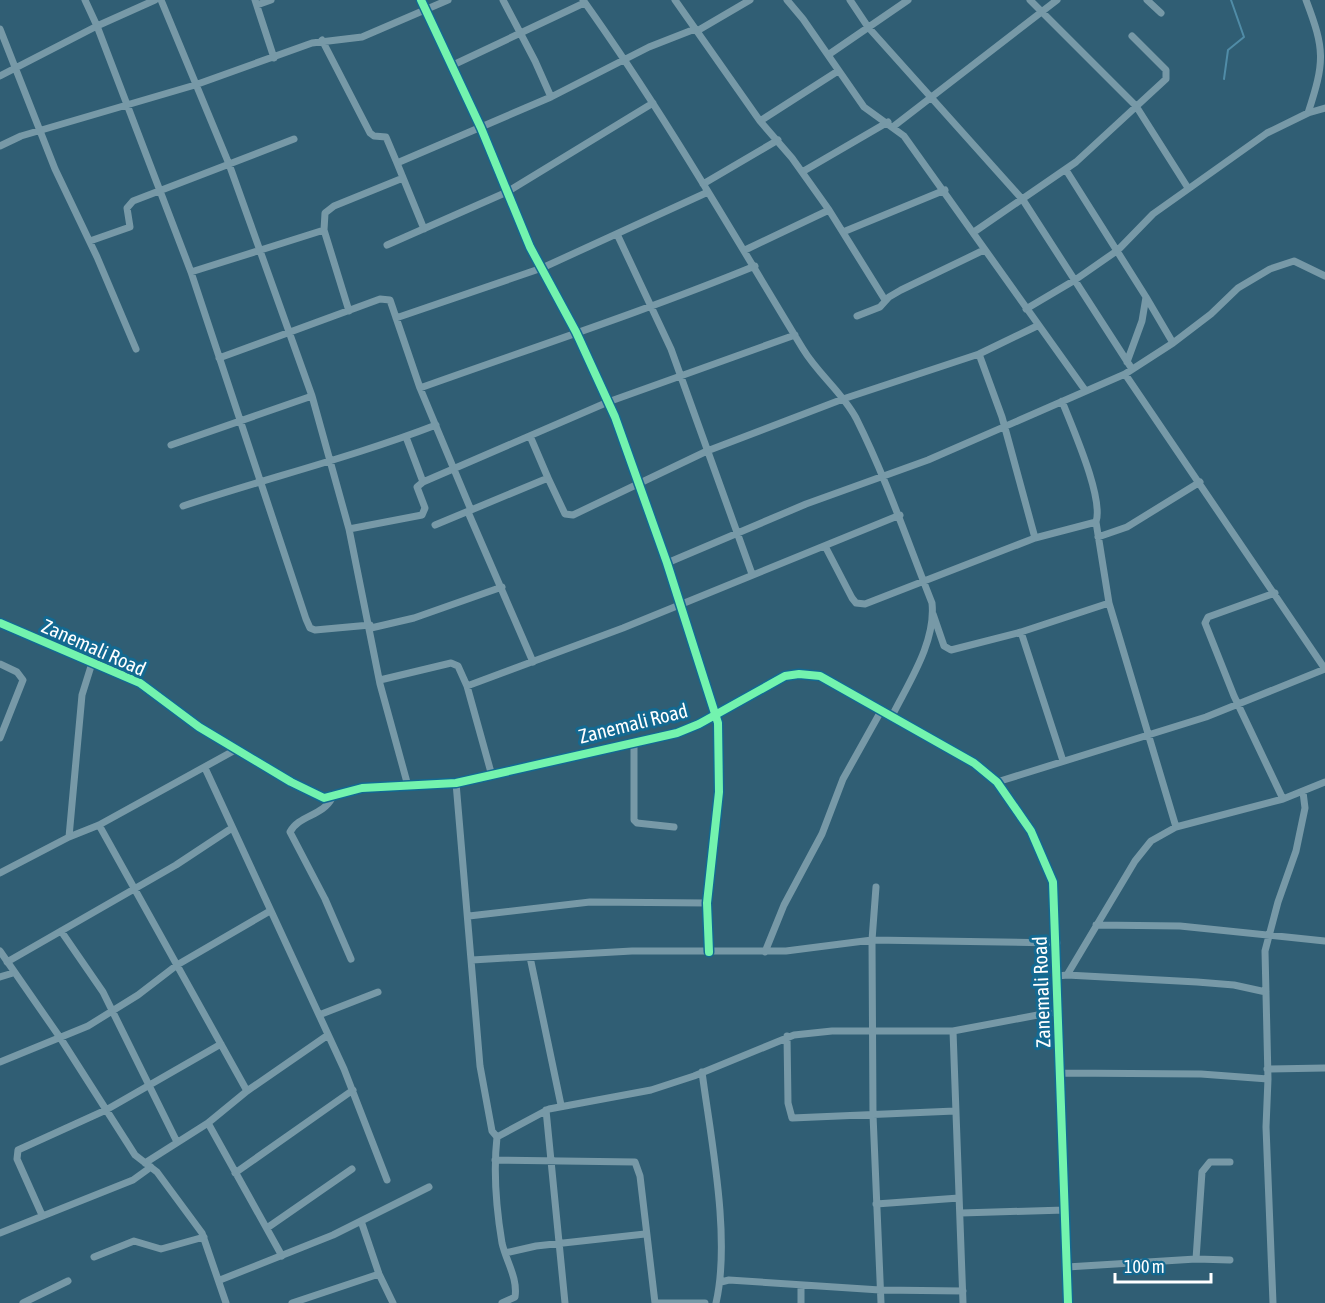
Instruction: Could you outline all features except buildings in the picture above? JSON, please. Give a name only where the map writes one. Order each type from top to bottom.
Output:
[{"type":"street","points":[[85,0],[98,26],[191,272],[310,628],[370,626],[414,618],[502,587]]},
{"type":"street","points":[[0,76],[155,0]]},
{"type":"street","points":[[160,0],[229,164],[312,396],[349,529],[380,680],[408,786]]},
{"type":"street","points":[[271,0],[256,3],[274,58]]},
{"type":"street","points":[[421,0],[481,128],[522,230],[576,332],[608,402],[667,563],[720,731],[718,792],[707,903],[709,952]]},
{"type":"street","points":[[0,147],[39,130],[195,85],[322,40],[362,37],[427,11],[448,0]]},
{"type":"street","points":[[503,0],[551,97]]},
{"type":"street","points":[[675,0],[760,121],[802,172],[829,210],[885,300]]},
{"type":"street","points":[[397,163],[551,97],[649,47],[696,30],[750,0]]},
{"type":"street","points":[[787,0],[864,106],[875,117],[891,124],[945,190],[984,250],[1085,390]]},
{"type":"street","points":[[850,0],[868,27],[1023,200],[1132,369]]},
{"type":"street","points":[[828,55],[908,0]]},
{"type":"street","points":[[1030,0],[1137,106],[1188,188]]},
{"type":"street","points":[[802,172],[891,124],[972,68],[1057,0]]},
{"type":"street","points":[[1147,0],[1161,13]]},
{"type":"street","points":[[1306,0],[1317,24],[1324,61],[1321,80],[1308,112]]},
{"type":"street","points":[[453,65],[583,1],[625,61],[746,250],[795,335],[816,367],[854,415],[900,515],[932,603],[933,614],[929,637],[892,716]]},
{"type":"street","points":[[0,29],[13,69],[136,349]]},
{"type":"street","points":[[974,232],[1066,170],[1168,76],[1165,67],[1132,36]]},
{"type":"street","points":[[322,40],[370,133],[374,136],[386,137],[424,229]]},
{"type":"street","points":[[760,121],[838,71]]},
{"type":"street","points":[[387,245],[507,192],[653,103]]},
{"type":"street","points":[[1026,309],[1075,280],[1118,249],[1133,232],[1188,188],[1279,126],[1308,112],[1325,108]]},
{"type":"street","points":[[90,241],[130,227],[128,205],[294,139]]},
{"type":"street","points":[[703,184],[777,140]]},
{"type":"street","points":[[1066,170],[1118,249],[1173,343]]},
{"type":"street","points":[[349,310],[324,230],[323,220],[328,209],[403,178]]},
{"type":"street","points":[[843,232],[945,190]]},
{"type":"street","points":[[396,318],[542,268],[708,192]]},
{"type":"street","points":[[746,250],[829,210]]},
{"type":"street","points":[[191,272],[324,230]]},
{"type":"street","points":[[617,234],[681,375],[753,574]]},
{"type":"street","points":[[857,316],[880,307],[885,300],[924,278],[984,250]]},
{"type":"street","points":[[667,563],[736,532],[884,476],[1004,427],[1125,374],[1173,343],[1211,314],[1238,288],[1270,270],[1294,261],[1325,276]]},
{"type":"street","points":[[420,388],[576,332],[652,308],[755,266]]},
{"type":"street","points":[[1127,362],[1142,321],[1146,297]]},
{"type":"street","points":[[219,358],[349,310],[387,299],[392,303],[420,388],[533,662]]},
{"type":"street","points":[[530,436],[565,514],[569,516],[707,451],[843,399],[979,354],[1038,326]]},
{"type":"street","points":[[349,529],[422,515],[425,507],[417,487],[423,482],[608,402],[795,335]]},
{"type":"street","points":[[979,354],[1004,427],[1035,537]]},
{"type":"street","points":[[997,782],[1148,737],[1239,705],[1325,669],[1125,374]]},
{"type":"street","points":[[171,445],[312,396]]},
{"type":"street","points":[[1062,401],[1092,483],[1109,603],[1176,826]]},
{"type":"street","points":[[183,506],[261,480],[377,448],[436,425]]},
{"type":"street","points":[[406,437],[423,482]]},
{"type":"street","points":[[435,525],[548,478]]},
{"type":"street","points":[[1098,537],[1127,527],[1200,482]]},
{"type":"street","points":[[467,686],[680,604],[900,515]]},
{"type":"street","points":[[825,546],[852,598],[860,604],[1035,537],[1096,522]]},
{"type":"street","points":[[1275,593],[1205,620],[1205,626],[1283,799]]},
{"type":"street","points":[[933,614],[948,650],[1021,632],[1109,603]]},
{"type":"street","name":"Zanemali Road","points":[[0,623],[140,683],[200,727],[313,795],[332,798],[362,788],[456,783],[677,733],[714,716],[785,676],[800,674],[820,676],[974,763],[997,782],[1031,831],[1053,882],[1057,943],[1068,1303]]},
{"type":"street","points":[[1021,632],[1063,761]]},
{"type":"street","points":[[69,837],[82,695],[92,663]]},
{"type":"street","points":[[380,680],[451,663],[458,666],[467,686],[492,776]]},
{"type":"street","points":[[0,664],[17,672],[23,680],[0,738]]},
{"type":"street","points":[[765,952],[784,905],[822,834],[843,779],[880,711]]},
{"type":"street","points":[[634,742],[634,820],[637,823],[674,827]]},
{"type":"street","points":[[0,873],[69,837],[99,825],[237,749]]},
{"type":"street","points":[[205,768],[353,1090],[387,1180]]},
{"type":"street","points":[[1067,975],[1145,847],[1161,833],[1176,826],[1283,799],[1325,782]]},
{"type":"street","points":[[456,783],[480,1066],[492,1131],[497,1137],[495,1200],[505,1253],[516,1293],[513,1299],[502,1303]]},
{"type":"street","points":[[1273,1303],[1266,1127],[1268,1079],[1264,951],[1296,851],[1305,808],[1303,792]]},
{"type":"street","points":[[332,798],[323,810],[297,824],[290,832],[325,899],[351,959]]},
{"type":"street","points":[[99,825],[136,887],[246,1091]]},
{"type":"street","points":[[7,962],[186,859],[232,828]]},
{"type":"street","points":[[876,886],[872,940],[873,1115],[881,1303]]},
{"type":"street","points":[[469,916],[590,902],[707,903]]},
{"type":"street","points":[[0,1062],[61,1038],[114,1011],[177,965],[270,911]]},
{"type":"street","points":[[1096,925],[1180,926],[1268,933],[1325,941]]},
{"type":"street","points":[[61,931],[95,977],[114,1011],[177,1142]]},
{"type":"street","points":[[472,960],[632,951],[765,952],[872,940],[1057,943]]},
{"type":"street","points":[[0,951],[13,974],[61,1038],[135,1155],[148,1165],[204,1237],[226,1303]]},
{"type":"street","points":[[530,957],[561,1105]]},
{"type":"street","points":[[0,977],[13,974]]},
{"type":"street","points":[[1058,976],[1215,983],[1266,992]]},
{"type":"street","points":[[319,1015],[378,992]]},
{"type":"street","points":[[497,1137],[546,1110],[561,1105],[651,1090],[702,1072],[788,1036],[832,1031],[953,1031],[1059,1011]]},
{"type":"street","points":[[953,1031],[963,1303]]},
{"type":"street","points":[[0,1233],[133,1180],[177,1142],[208,1123],[246,1091],[328,1035]]},
{"type":"street","points":[[788,1036],[788,1103],[792,1118],[955,1111]]},
{"type":"street","points":[[42,1215],[16,1152],[21,1147],[106,1110],[221,1044]]},
{"type":"street","points":[[1267,1069],[1325,1068]]},
{"type":"street","points":[[702,1072],[717,1200],[721,1282],[716,1303]]},
{"type":"street","points":[[1060,1073],[1201,1074],[1268,1079]]},
{"type":"street","points":[[235,1173],[353,1090]]},
{"type":"street","points":[[546,1110],[565,1303]]},
{"type":"street","points":[[208,1123],[282,1256]]},
{"type":"street","points":[[495,1160],[635,1162],[640,1176],[645,1234],[655,1303],[705,1303]]},
{"type":"street","points":[[1196,1259],[1202,1172],[1210,1162],[1230,1162]]},
{"type":"street","points":[[267,1228],[352,1169]]},
{"type":"street","points":[[220,1280],[361,1221],[429,1187]]},
{"type":"street","points":[[876,1204],[959,1198]]},
{"type":"street","points":[[961,1213],[1065,1210]]},
{"type":"street","points":[[361,1221],[379,1274],[393,1303]]},
{"type":"street","points":[[505,1253],[560,1243],[645,1234]]},
{"type":"street","points":[[94,1257],[134,1241],[161,1250],[204,1237]]},
{"type":"street","points":[[1066,1267],[1196,1259],[1230,1260]]},
{"type":"street","points":[[292,1303],[379,1274]]},
{"type":"street","points":[[721,1282],[729,1280],[880,1290],[963,1291]]},
{"type":"street","points":[[23,1303],[68,1281]]},
{"type":"street","points":[[801,1285],[801,1303]]},
{"type":"waterway","points":[[1224,79],[1228,50],[1244,37],[1231,0]]},
{"type":"cycle path","points":[[421,0],[481,128],[530,247],[576,332],[615,417],[667,563],[718,723],[719,792],[707,903],[709,952]]},
{"type":"cycle path","points":[[0,623],[140,683],[199,727],[291,782],[324,798],[362,788],[456,783],[677,733],[699,724],[785,676],[799,674],[820,676],[974,763],[997,782],[1031,831],[1053,882],[1068,1303]]}]
